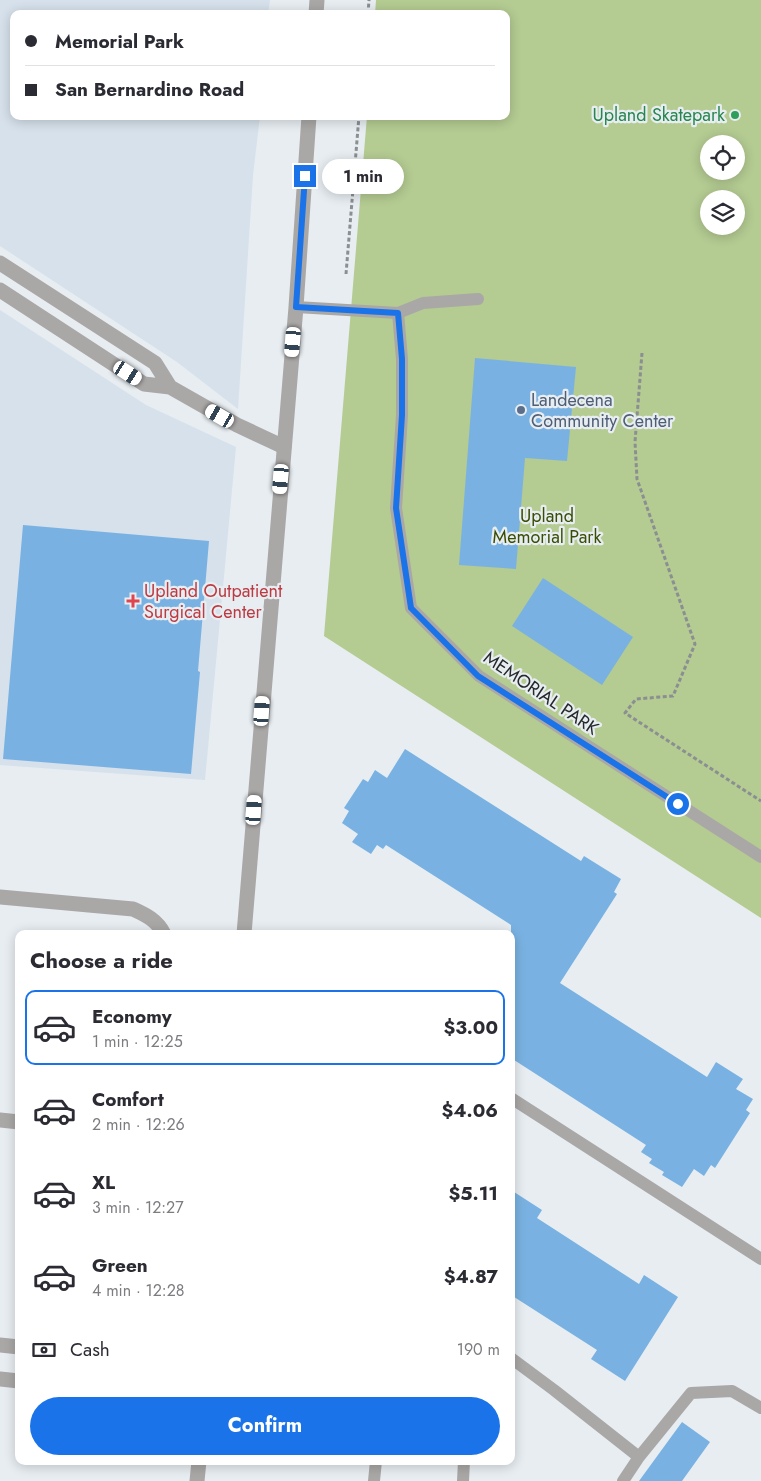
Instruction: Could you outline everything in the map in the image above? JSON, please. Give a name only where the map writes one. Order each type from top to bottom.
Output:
[{"type":"street","points":[[244,930],[296,307],[309,120]]},
{"type":"street","points":[[0,263],[156,363],[170,387]]},
{"type":"street","points":[[0,290],[144,384],[170,387],[237,425],[284,447]]},
{"type":"street","points":[[0,898],[133,909],[159,924],[162,930]]},
{"type":"street","points":[[0,1120],[15,1122]]},
{"type":"street","points":[[0,1345],[15,1347]]},
{"type":"street","points":[[0,1379],[15,1380]]},
{"type":"street","points":[[197,1481],[199,1465]]},
{"type":"lane","points":[[296,307],[398,313],[423,303],[478,299]]},
{"type":"lane","name":"MEMORIAL PARK","points":[[398,313],[402,359],[403,406],[396,508],[411,608],[478,676],[761,857]]},
{"type":"lane","points":[[515,1101],[761,1258]]},
{"type":"lane","points":[[515,1361],[639,1457]]},
{"type":"lane","points":[[623,1481],[639,1457],[692,1393],[732,1391],[761,1408]]},
{"type":"lane","points":[[374,1481],[376,1465]]},
{"type":"lane","points":[[462,1481],[464,1465]]},
{"type":"path","points":[[346,274],[359,120]]},
{"type":"path","points":[[642,353],[635,442],[637,479],[695,644],[673,696],[636,699],[625,713],[761,800]]},
{"type":"shaded area","points":[[0,0],[270,0],[269,10],[10,10],[10,120],[260,120],[253,175],[238,409],[177,362],[0,246]]},
{"type":"shaded area","points":[[0,310],[146,405],[236,447],[205,780],[0,765]]},
{"type":"green space","name":"Upland Memorial Park","points":[[376,0],[761,0],[761,918],[324,636],[367,120],[510,120],[510,10],[375,10]]},
{"type":"building","points":[[475,358],[576,367],[567,461],[525,458],[516,569],[459,565]]},
{"type":"building","points":[[23,525],[209,541],[191,774],[3,759]]},
{"type":"building","points":[[543,578],[633,637],[602,685],[512,626]]},
{"type":"building","points":[[405,749],[581,861],[584,856],[621,879],[614,892],[617,894],[560,983],[707,1077],[716,1062],[743,1079],[736,1089],[753,1099],[746,1110],[750,1113],[715,1168],[711,1165],[704,1176],[694,1169],[682,1187],[662,1175],[664,1172],[649,1163],[652,1159],[641,1152],[646,1145],[515,1061],[515,930],[511,930],[511,925],[386,845],[383,849],[377,845],[371,854],[352,842],[358,834],[342,823],[349,811],[344,808],[363,779],[368,782],[375,770],[387,778]]},
{"type":"building","points":[[515,1193],[542,1210],[537,1218],[639,1284],[644,1275],[678,1297],[625,1381],[591,1359],[597,1350],[515,1298]]},
{"type":"building","points":[[682,1422],[710,1442],[682,1481],[639,1481]]},
{"type":"place","name":"Upland Skatepark","points":[[735,115]]},
{"type":"place","name":"Landecena Community Center","points":[[521,410]]},
{"type":"place","name":"Upland Outpatient Surgical Center","points":[[133,601]]},
{"type":"route","points":[[305,176],[296,307],[398,313],[403,387],[396,508],[411,608],[478,676],[678,804]]}]
